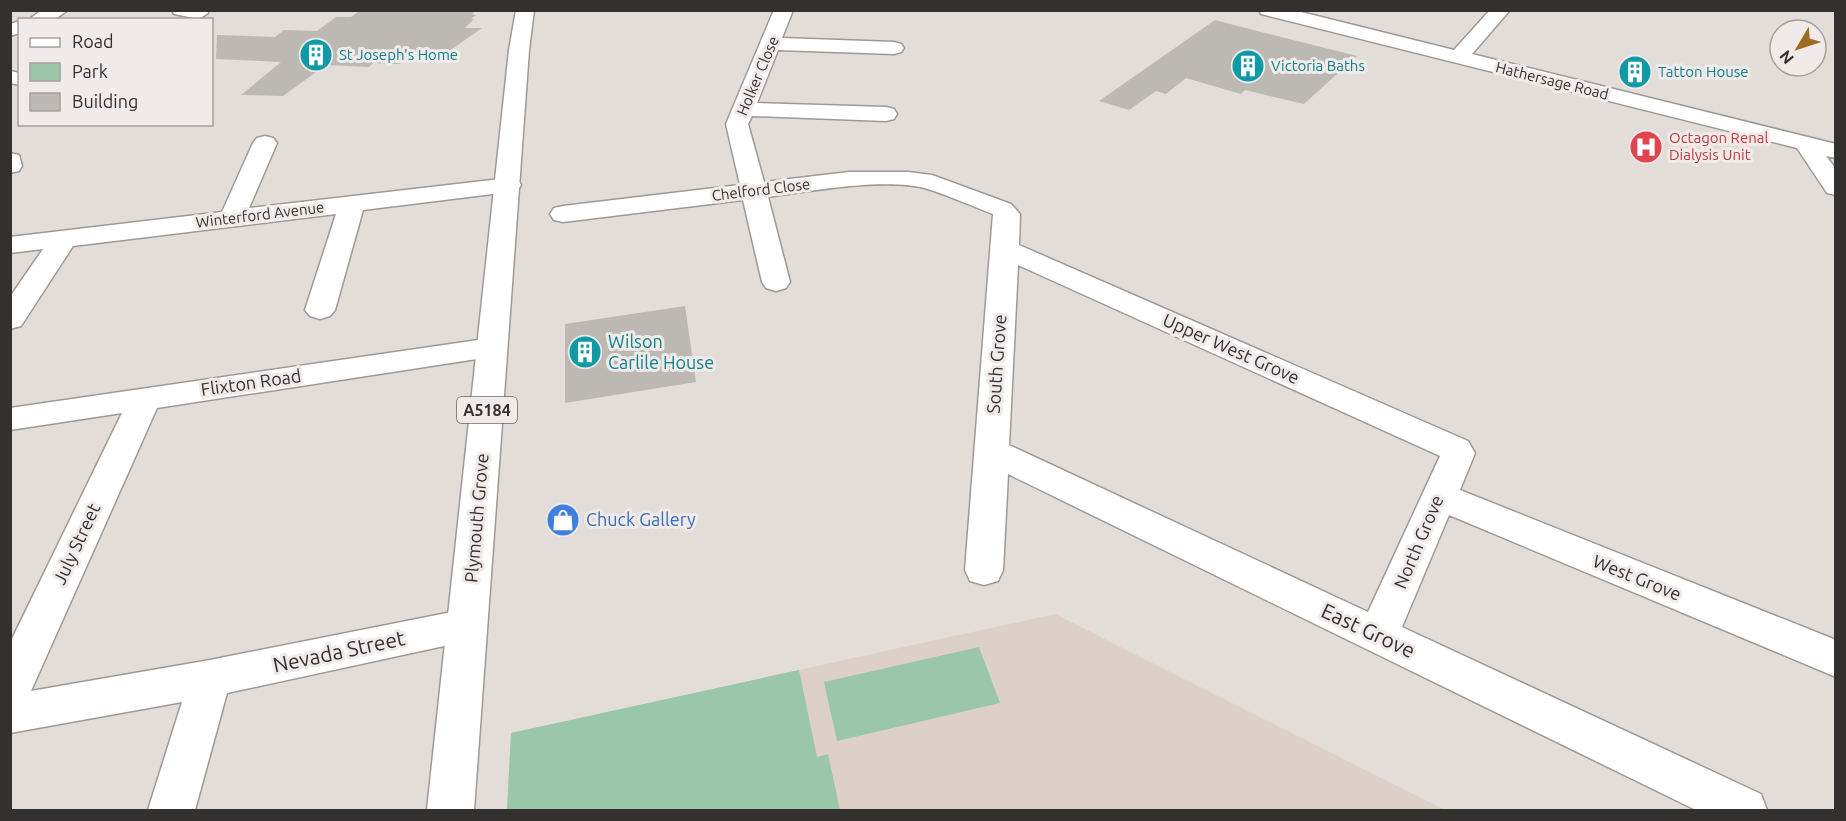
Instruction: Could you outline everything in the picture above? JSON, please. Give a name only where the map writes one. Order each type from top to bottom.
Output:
[{"type":"street","points":[[41,18],[59,10]]},
{"type":"street","name":"Plymouth Grove","points":[[450,810],[509,185],[519,50],[525,10]]},
{"type":"street","name":"Holker Close","points":[[776,282],[737,124],[772,44],[784,10]]},
{"type":"street","name":"Hathersage Road","points":[[1268,10],[1836,151]]},
{"type":"street","points":[[1341,29],[1365,10]]},
{"type":"street","points":[[1458,58],[1501,10]]},
{"type":"street","points":[[772,44],[894,48]]},
{"type":"street","points":[[743,109],[886,114]]},
{"type":"street","points":[[232,218],[266,143]]},
{"type":"street","points":[[1806,144],[1836,188]]},
{"type":"street","points":[[10,160],[10,166]]},
{"type":"street","name":"Chelford Close","points":[[563,214],[849,179],[908,179],[932,182],[957,192]]},
{"type":"street","name":"Winterford Avenue","points":[[10,245],[509,185]]},
{"type":"street","name":"South Grove","points":[[957,192],[1002,209],[1007,214],[984,570]]},
{"type":"street","points":[[320,310],[352,204]]},
{"type":"street","points":[[10,320],[64,238]]},
{"type":"street","name":"Upper West Grove","points":[[1005,249],[1456,449]]},
{"type":"street","name":"Flixton Road","points":[[10,419],[492,348]]},
{"type":"street","name":"July Street","points":[[10,689],[144,399]]},
{"type":"street","name":"North Grove","points":[[1378,635],[1458,453],[1456,449]]},
{"type":"street","name":"East Grove","points":[[991,451],[1744,810]]},
{"type":"street","name":"West Grove","points":[[1439,496],[1836,659]]},
{"type":"street","name":"Nevada Street","points":[[10,714],[210,678],[467,626]]},
{"type":"street","points":[[172,810],[210,678]]},
{"type":"shaded area","points":[[1055,614],[1445,810],[507,810],[511,733]]},
{"type":"green space","points":[[979,647],[1000,703],[837,741],[824,682]]},
{"type":"green space","points":[[799,670],[817,757],[828,754],[840,810],[507,810],[511,733]]},
{"type":"building","name":"St Joseph's Home","points":[[476,10],[472,14],[476,15],[471,19],[474,19],[465,28],[482,28],[445,54],[425,51],[420,55],[409,55],[399,64],[373,63],[369,67],[326,65],[283,96],[241,95],[281,62],[216,59],[217,35],[275,37],[284,30],[317,31],[336,17],[351,17],[358,12]]},
{"type":"building","name":"Victoria Baths","points":[[1215,20],[1357,56],[1304,104],[1245,90],[1241,94],[1186,78],[1166,94],[1156,91],[1129,110],[1099,101]]},
{"type":"building","name":"Wilson Carlile House","points":[[685,306],[696,382],[565,403],[565,324]]},
{"type":"place","name":"St Joseph's Home","points":[[316,55]]},
{"type":"place","name":"Victoria Baths","points":[[1248,66]]},
{"type":"place","name":"Tatton House","points":[[1635,72]]},
{"type":"place","name":"Octagon Renal Dialysis Unit","points":[[1646,147]]},
{"type":"place","name":"Wilson Carlile House","points":[[585,352]]},
{"type":"place","name":"Chuck Gallery","points":[[563,520]]}]
